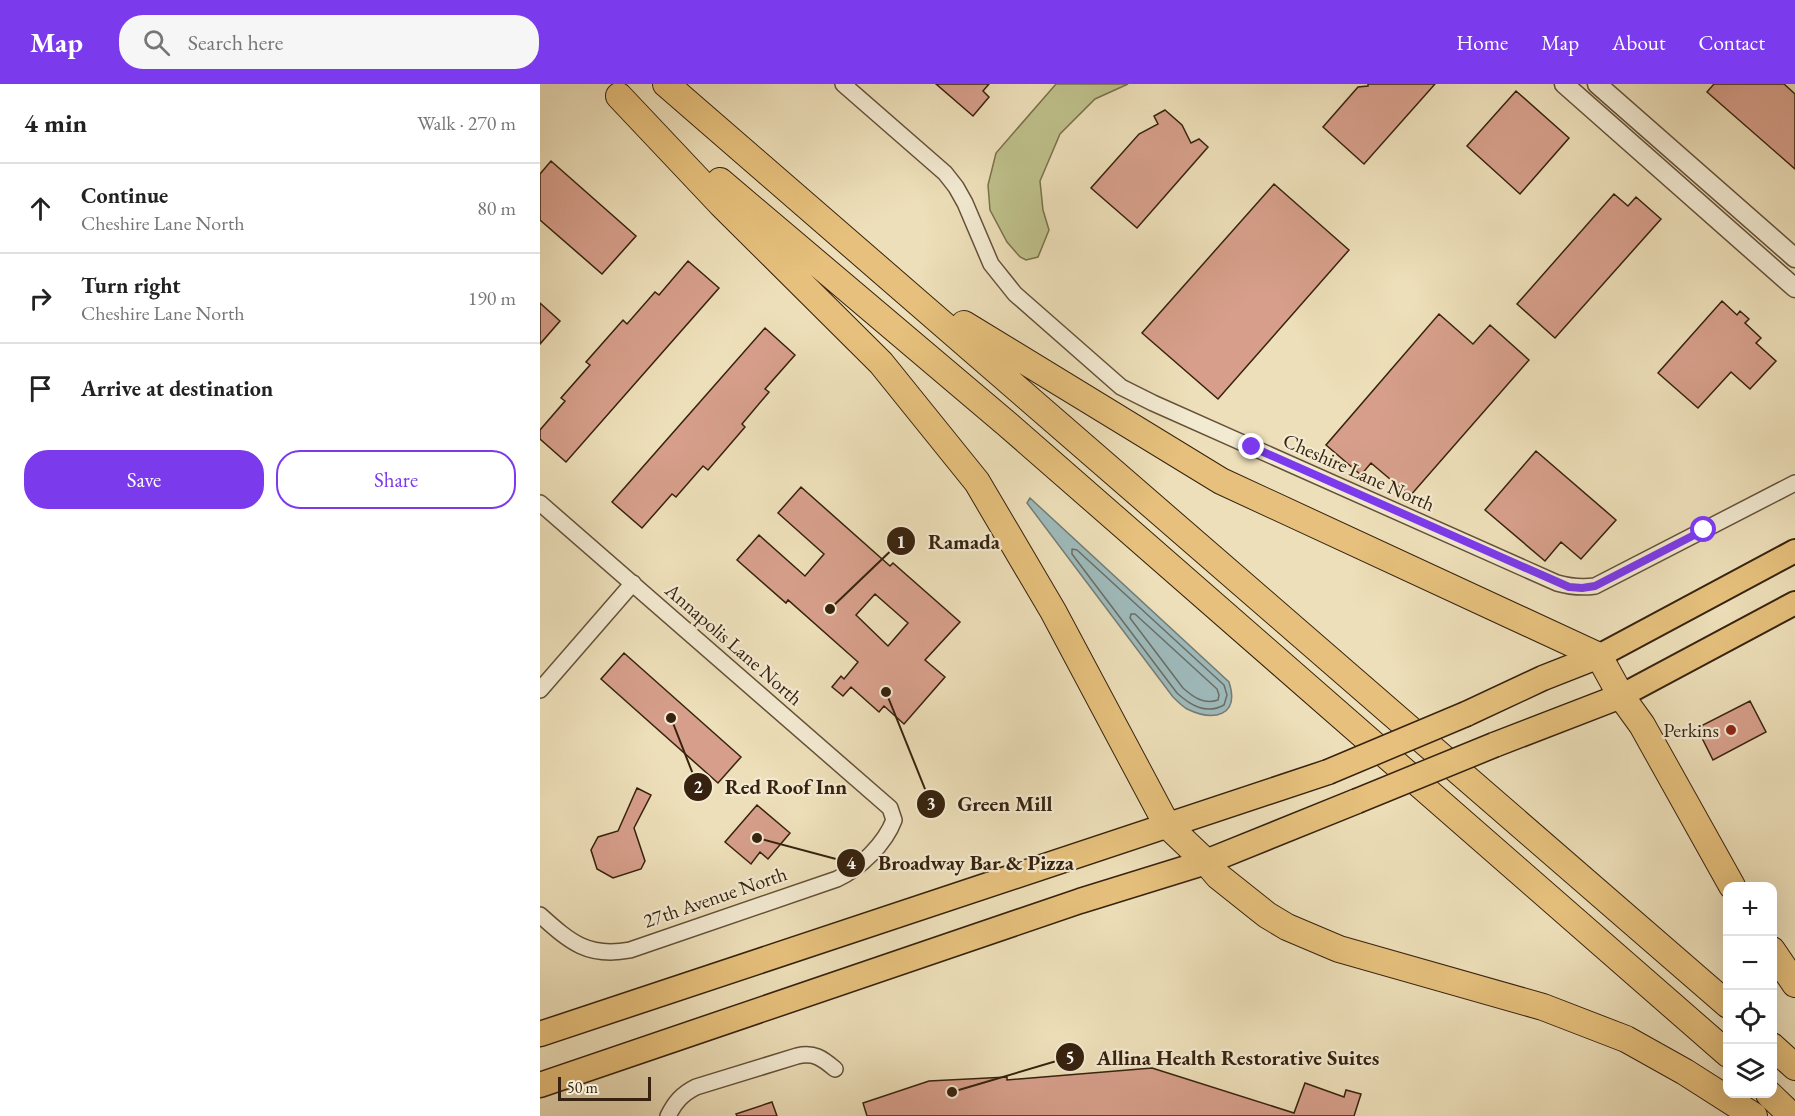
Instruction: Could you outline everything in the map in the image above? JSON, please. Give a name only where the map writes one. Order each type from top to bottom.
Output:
[{"type":"highway","points":[[666,84],[1723,1001]]},
{"type":"highway","points":[[612,90],[721,204],[881,363],[977,482],[1053,610],[1167,825],[1206,861],[1218,876],[1267,915],[1287,927],[1339,949],[1543,1007],[1626,1039],[1754,1116]]},
{"type":"highway","points":[[612,90],[1024,439],[1723,1050]]},
{"type":"highway","points":[[855,248],[984,338],[1221,481],[1599,656],[1621,696],[1642,725],[1730,882]]},
{"type":"highway","points":[[540,1034],[1328,772],[1599,656]]},
{"type":"highway","points":[[540,1085],[1080,901],[1206,861],[1621,696]]},
{"type":"highway","points":[[1777,956],[1795,984]]},
{"type":"highway","points":[[1777,1050],[1795,1067]]},
{"type":"highway","points":[[1773,1098],[1792,1116]]},
{"type":"main road","points":[[1599,656],[1795,551]]},
{"type":"main road","points":[[1621,696],[1795,603]]},
{"type":"street","name":"Cheshire Lane North","points":[[843,84],[945,173],[965,203],[991,264],[1015,294],[1121,387],[1152,403],[1557,583],[1569,587],[1595,586],[1795,483]]},
{"type":"street","points":[[1564,84],[1795,288]]},
{"type":"street","points":[[1594,111],[1601,85],[1795,258]]},
{"type":"street","name":"Annapolis Lane North","points":[[540,503],[883,801],[890,808],[894,820]]},
{"type":"street","points":[[540,690],[633,583]]},
{"type":"street","name":"27th Avenue North","points":[[540,915],[565,937],[584,948],[606,953],[630,950],[837,879],[865,859],[886,835],[894,820]]},
{"type":"street","points":[[668,1116],[673,1104],[683,1094],[696,1087],[797,1056],[810,1053],[822,1058],[835,1069]]},
{"type":"green space","points":[[1056,84],[1128,84],[1095,99],[1060,134],[1040,181],[1043,210],[1049,230],[1038,257],[1026,260],[1020,257],[1007,242],[990,210],[988,185],[996,153]]},
{"type":"water","points":[[1030,498],[1229,682],[1231,702],[1228,709],[1215,715],[1206,715],[1187,709],[1173,697],[1027,503]]},
{"type":"building","points":[[936,84],[989,84],[983,91],[989,97],[973,116]]},
{"type":"building","points":[[1368,84],[1435,84],[1364,164],[1323,127],[1358,87],[1368,86]]},
{"type":"building","points":[[1714,84],[1784,84],[1795,94],[1795,169],[1707,92]]},
{"type":"building","points":[[1516,91],[1569,138],[1520,194],[1467,146]]},
{"type":"building","points":[[1165,110],[1182,125],[1191,143],[1199,139],[1208,147],[1137,228],[1091,188],[1139,134],[1158,124],[1154,116]]},
{"type":"building","points":[[551,161],[636,236],[602,274],[540,220],[540,174]]},
{"type":"building","points":[[1274,184],[1349,250],[1218,399],[1142,333]]},
{"type":"building","points":[[1614,194],[1628,206],[1636,197],[1661,219],[1555,338],[1517,304]]},
{"type":"building","points":[[688,261],[719,288],[566,462],[540,439],[540,430],[565,401],[561,398],[590,365],[586,362],[623,320],[627,324],[655,292],[659,295]]},
{"type":"building","points":[[1722,301],[1737,315],[1740,311],[1749,319],[1745,323],[1761,338],[1756,343],[1776,361],[1750,389],[1731,372],[1698,408],[1658,373]]},
{"type":"building","points":[[540,303],[560,321],[540,344]]},
{"type":"building","points":[[1439,314],[1473,344],[1490,325],[1529,360],[1410,496],[1371,463],[1361,475],[1326,445]]},
{"type":"building","points":[[765,328],[795,355],[765,389],[769,392],[742,424],[745,427],[708,470],[703,466],[676,497],[672,494],[642,528],[612,502]]},
{"type":"building","points":[[1536,451],[1616,520],[1581,559],[1561,542],[1545,561],[1485,510]]},
{"type":"building","points":[[801,487],[890,566],[893,563],[960,622],[925,660],[945,677],[904,724],[884,706],[879,712],[851,687],[843,696],[832,687],[841,676],[844,679],[858,662],[788,600],[786,603],[737,560],[759,535],[805,576],[824,554],[778,513]],"holes":[[[875,594],[908,623],[888,646],[856,615]]]},
{"type":"building","points":[[624,653],[741,757],[718,783],[601,679]]},
{"type":"building","name":"Perkins","points":[[1750,701],[1766,732],[1713,760],[1697,728]]},
{"type":"building","points":[[637,788],[651,795],[634,828],[645,861],[641,869],[613,878],[597,869],[591,850],[598,837],[618,831]]},
{"type":"building","points":[[757,805],[790,833],[768,859],[760,852],[751,864],[725,842]]},
{"type":"building","points":[[1152,1068],[1294,1113],[1305,1083],[1344,1097],[1346,1090],[1361,1094],[1354,1116],[867,1116],[863,1103],[929,1081],[1007,1077],[1007,1080]]},
{"type":"building","points":[[772,1102],[777,1116],[737,1116],[736,1114]]},
{"type":"place","name":"Ramada","points":[[830,609]]},
{"type":"place","name":"Green Mill","points":[[886,692]]},
{"type":"place","name":"Red Roof Inn","points":[[671,718]]},
{"type":"place","name":"Perkins","points":[[1731,730]]},
{"type":"place","name":"Broadway Bar & Pizza","points":[[757,838]]},
{"type":"place","name":"Allina Health Restorative Suites","points":[[952,1092]]},
{"type":"route","points":[[1252,447],[1569,587],[1595,586],[1704,530]]}]
